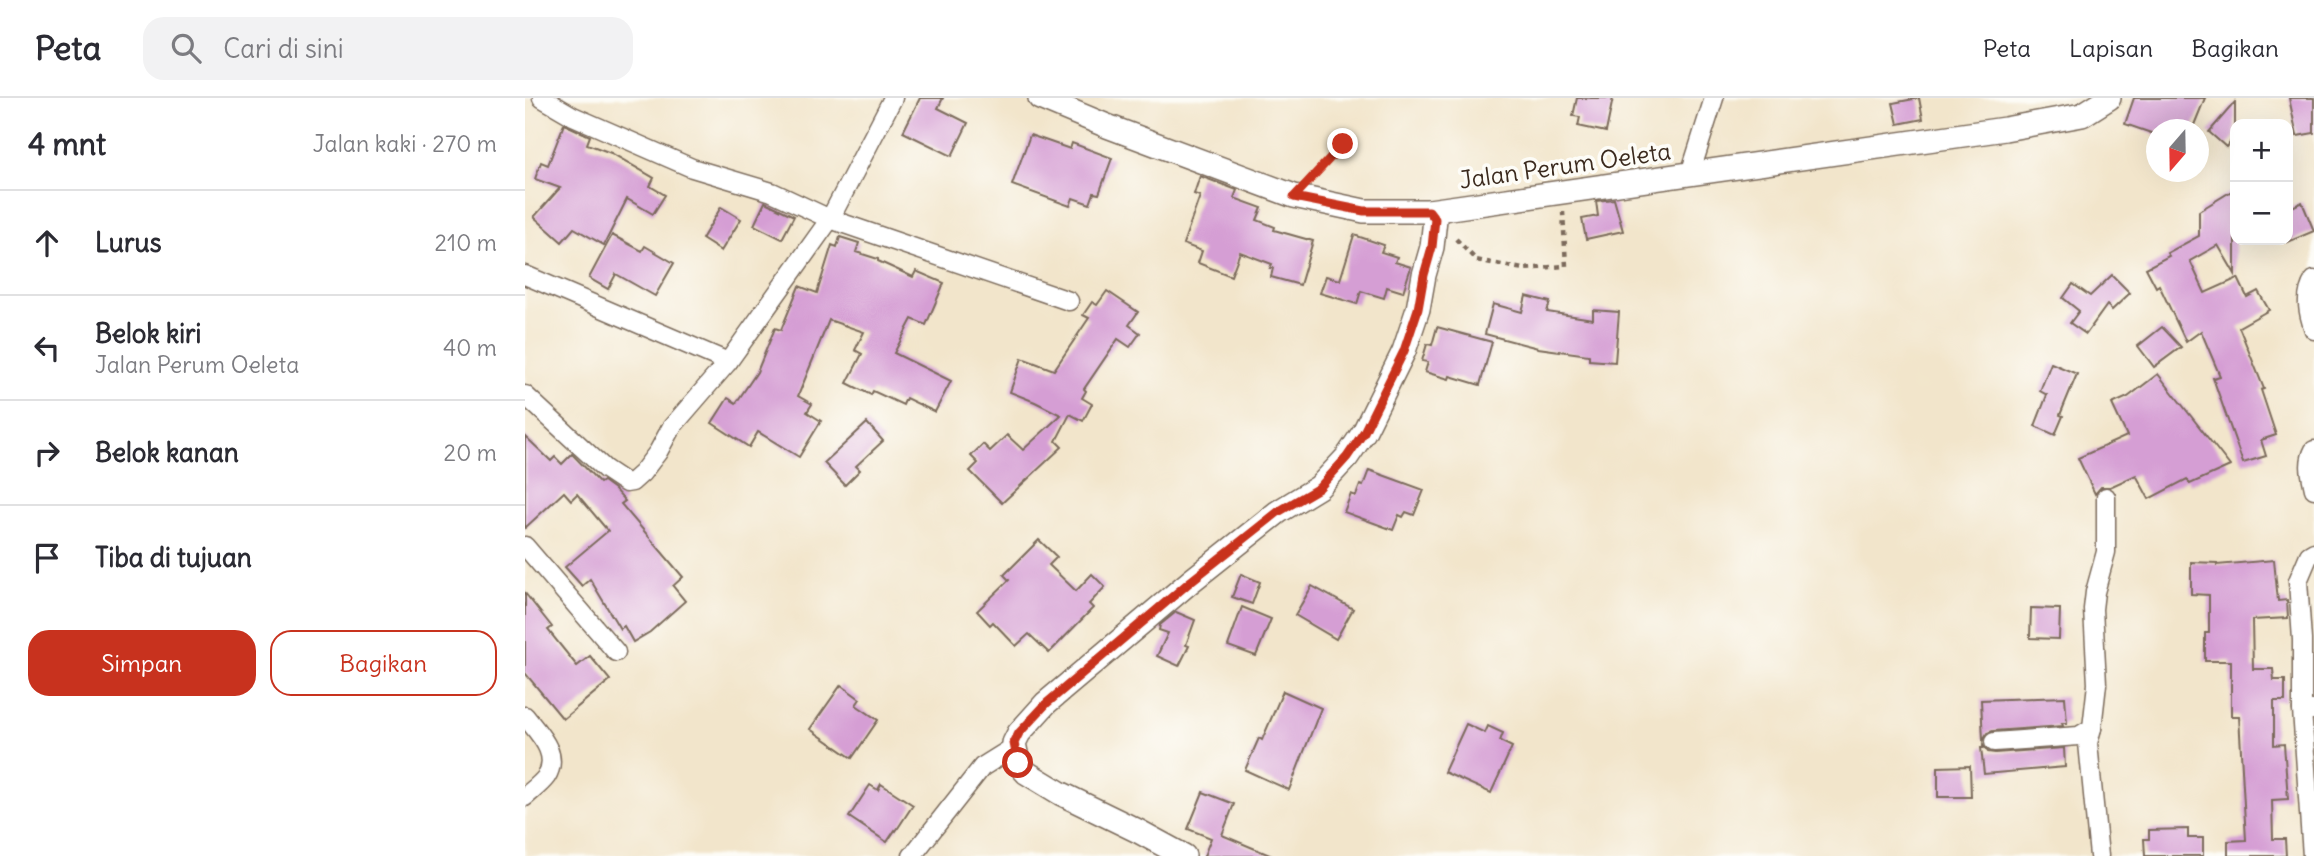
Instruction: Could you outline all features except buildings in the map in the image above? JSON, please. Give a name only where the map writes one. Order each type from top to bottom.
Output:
[{"type":"street","points":[[542,98],[573,116],[692,168],[772,192],[830,219],[1069,301]]},
{"type":"street","points":[[525,395],[605,469],[626,483],[632,482],[658,452],[671,428],[729,362],[830,219],[893,98]]},
{"type":"street","name":"Jalan Perum Oeleta","points":[[1040,98],[1294,197],[1364,211],[1432,215],[1559,191],[2041,123],[2082,115],[2109,98]]},
{"type":"street","points":[[1690,174],[1714,98]]},
{"type":"street","points":[[1184,856],[1027,774],[1018,763],[1014,743],[1019,733],[1047,703],[1191,581],[1278,512],[1319,488],[1347,457],[1364,432],[1404,351],[1418,309],[1432,247],[1432,215]]},
{"type":"street","points":[[525,275],[729,362]]},
{"type":"street","points":[[2314,280],[2310,287],[2307,312],[2314,330]]},
{"type":"street","points":[[2314,450],[2309,466],[2314,489]]},
{"type":"street","points":[[2099,856],[2088,743],[2098,684],[2093,608],[2106,552],[2106,497]]},
{"type":"street","points":[[525,546],[616,652]]},
{"type":"street","points":[[2312,856],[2308,710],[2298,581],[2309,555],[2314,552]]},
{"type":"street","points":[[525,716],[549,746],[550,757],[546,777],[525,797]]},
{"type":"street","points":[[1994,742],[2079,736],[2092,728]]},
{"type":"street","points":[[912,856],[982,766],[1014,747]]},
{"type":"path","points":[[1294,197],[1343,144]]},
{"type":"path","points":[[1432,215],[1476,260],[1523,269],[1566,266],[1564,217],[1559,191]]},
{"type":"route","points":[[1018,763],[1014,743],[1019,733],[1047,703],[1191,581],[1278,512],[1319,488],[1347,457],[1364,432],[1404,351],[1418,309],[1432,247],[1435,219],[1429,211],[1364,211],[1294,197],[1343,144]]}]
